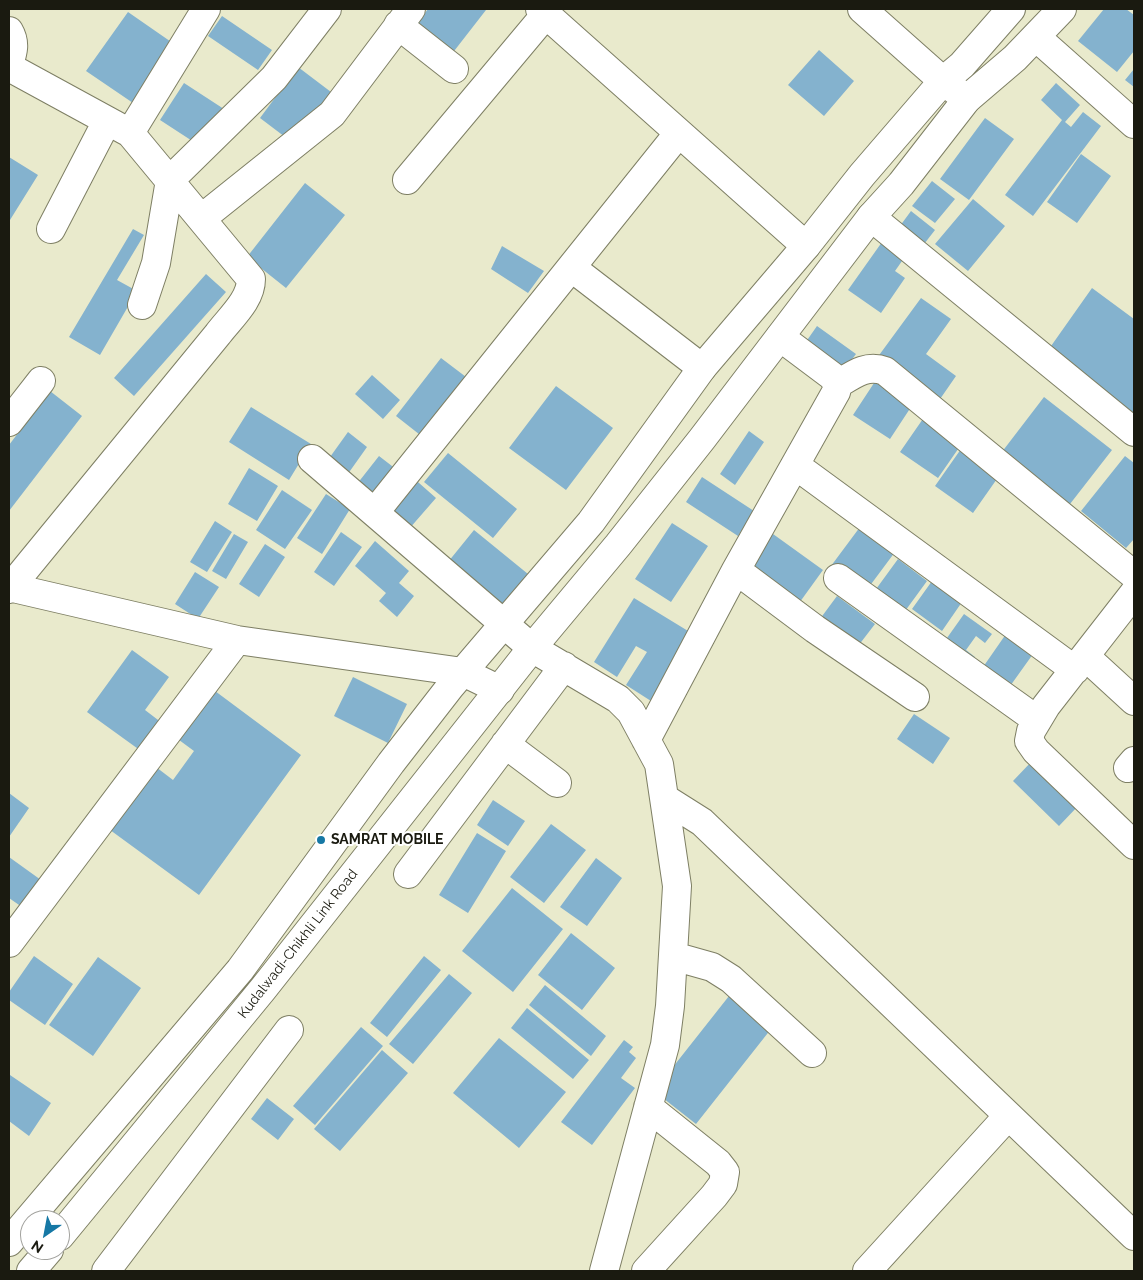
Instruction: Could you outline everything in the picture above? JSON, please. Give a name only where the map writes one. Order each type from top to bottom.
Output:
[{"type":"street","points":[[142,305],[156,263],[170,180],[274,78],[327,9]]},
{"type":"street","points":[[862,9],[943,81],[967,99]]},
{"type":"street","points":[[9,1242],[240,970],[391,763],[456,680],[591,522],[702,368],[806,246],[862,175],[943,81],[962,65],[1011,9]]},
{"type":"street","name":"Kudalwadi-Chikhli Link Road","points":[[70,1224],[263,989],[532,648],[624,538],[780,338],[871,217],[901,184],[967,99],[1015,58],[1062,9]]},
{"type":"street","points":[[407,180],[543,12],[806,246]]},
{"type":"street","points":[[51,230],[196,14]]},
{"type":"street","points":[[202,218],[332,114],[405,17],[454,69]]},
{"type":"street","points":[[9,31],[13,39],[14,50],[9,66],[119,127],[170,180],[251,279],[248,295],[9,588],[237,640],[456,680],[500,690]]},
{"type":"street","points":[[1036,37],[1134,124]]},
{"type":"street","points":[[375,512],[678,134]]},
{"type":"street","points":[[871,217],[1134,432]]},
{"type":"street","points":[[572,268],[702,368]]},
{"type":"street","points":[[780,338],[832,376],[838,384]]},
{"type":"street","points":[[646,740],[736,570],[836,392],[838,384],[864,369],[876,368],[885,372],[1134,575]]},
{"type":"street","points":[[9,422],[41,381]]},
{"type":"street","points":[[312,459],[532,648],[564,666],[624,705],[631,712],[659,764],[677,886],[670,1006],[665,1045],[604,1271]]},
{"type":"street","points":[[795,465],[1134,701]]},
{"type":"street","points":[[736,570],[815,629],[915,697]]},
{"type":"street","points":[[838,578],[1037,720]]},
{"type":"street","points":[[1134,594],[1037,720],[1031,731],[1029,741],[1036,751],[1134,845]]},
{"type":"street","points":[[9,943],[237,640]]},
{"type":"street","points":[[408,874],[564,666]]},
{"type":"street","points":[[505,744],[557,783]]},
{"type":"street","points":[[664,798],[702,822],[1134,1236]]},
{"type":"street","points":[[673,956],[712,967],[731,979],[812,1053]]},
{"type":"street","points":[[106,1271],[289,1030]]},
{"type":"street","points":[[646,1271],[714,1196],[723,1184],[725,1172],[718,1163],[648,1107]]},
{"type":"street","points":[[867,1271],[1008,1116]]},
{"type":"building","points":[[428,9],[486,10],[451,55],[414,27]]},
{"type":"building","points":[[1104,9],[1126,9],[1134,15],[1134,51],[1117,72],[1078,41]]},
{"type":"building","points":[[128,12],[177,46],[136,105],[86,71]]},
{"type":"building","points":[[222,16],[272,50],[258,70],[208,36]]},
{"type":"building","points":[[819,50],[854,81],[824,116],[788,85]]},
{"type":"building","points":[[298,67],[331,92],[293,143],[260,118]]},
{"type":"building","points":[[1134,69],[1134,87],[1125,80]]},
{"type":"building","points":[[184,83],[227,111],[203,148],[160,120]]},
{"type":"building","points":[[1056,83],[1080,105],[1065,122],[1071,127],[1083,112],[1101,126],[1033,216],[1005,195],[1062,120],[1041,100]]},
{"type":"building","points":[[985,118],[1014,139],[969,200],[940,179]]},
{"type":"building","points":[[1081,154],[1111,176],[1077,223],[1047,202]]},
{"type":"building","points":[[9,157],[38,175],[10,220],[9,219]]},
{"type":"building","points":[[932,181],[955,199],[935,223],[912,206]]},
{"type":"building","points":[[305,183],[345,215],[286,288],[247,257]]},
{"type":"building","points":[[973,199],[1005,226],[968,271],[935,244]]},
{"type":"building","points":[[911,211],[935,230],[921,248],[897,230]]},
{"type":"building","points":[[133,229],[144,235],[117,280],[137,291],[100,355],[69,337]]},
{"type":"building","points":[[887,235],[909,251],[895,271],[905,278],[881,313],[848,290]]},
{"type":"building","points":[[502,246],[544,271],[528,293],[491,269]]},
{"type":"building","points":[[206,274],[226,292],[134,396],[114,378]]},
{"type":"building","points":[[1092,288],[1134,319],[1134,417],[1044,356]]},
{"type":"building","points":[[921,298],[951,319],[926,354],[956,376],[938,402],[877,358]]},
{"type":"building","points":[[817,326],[856,354],[841,374],[803,346]]},
{"type":"building","points":[[441,358],[470,380],[424,438],[396,416]]},
{"type":"building","points":[[372,375],[400,400],[383,419],[355,394]]},
{"type":"building","points":[[876,380],[913,404],[890,439],[853,415]]},
{"type":"building","points":[[556,386],[613,428],[566,490],[509,448]]},
{"type":"building","points":[[50,391],[82,416],[9,511],[9,445]]},
{"type":"building","points":[[1044,397],[1112,450],[1063,513],[995,461]]},
{"type":"building","points":[[251,407],[311,444],[289,480],[229,442]]},
{"type":"building","points":[[927,413],[965,439],[938,478],[900,452]]},
{"type":"building","points":[[749,431],[764,442],[735,485],[720,474]]},
{"type":"building","points":[[348,432],[367,447],[345,478],[325,464]]},
{"type":"building","points":[[961,449],[999,476],[973,513],[935,486]]},
{"type":"building","points":[[448,453],[517,509],[493,538],[424,482]]},
{"type":"building","points":[[379,456],[401,473],[380,502],[357,484]]},
{"type":"building","points":[[1125,456],[1134,463],[1134,539],[1126,548],[1081,511]]},
{"type":"building","points":[[249,468],[278,486],[257,521],[228,504]]},
{"type":"building","points":[[410,475],[436,498],[409,529],[383,506]]},
{"type":"building","points":[[702,477],[754,511],[738,536],[686,502]]},
{"type":"building","points":[[282,490],[312,510],[285,549],[256,530]]},
{"type":"building","points":[[326,494],[350,509],[322,554],[297,538]]},
{"type":"building","points":[[215,521],[232,532],[207,572],[190,562]]},
{"type":"building","points":[[672,523],[708,546],[671,602],[635,579]]},
{"type":"building","points":[[860,527],[895,552],[863,595],[828,570]]},
{"type":"building","points":[[474,530],[528,574],[497,611],[444,567]]},
{"type":"building","points":[[341,532],[362,547],[334,586],[314,572]]},
{"type":"building","points":[[234,534],[248,542],[226,579],[212,571]]},
{"type":"building","points":[[773,534],[823,570],[797,606],[747,570]]},
{"type":"building","points":[[375,541],[409,571],[399,583],[414,596],[397,617],[379,601],[386,593],[355,566]]},
{"type":"building","points":[[265,544],[285,557],[259,597],[239,584]]},
{"type":"building","points":[[898,559],[927,581],[900,618],[871,596]]},
{"type":"building","points":[[195,572],[219,587],[198,619],[175,604]]},
{"type":"building","points":[[932,581],[962,602],[942,631],[912,609]]},
{"type":"building","points":[[837,596],[875,624],[855,650],[817,623]]},
{"type":"building","points":[[634,598],[693,634],[651,701],[626,685],[647,652],[636,646],[617,677],[594,662]]},
{"type":"building","points":[[964,614],[992,634],[985,643],[976,636],[966,650],[975,657],[970,664],[942,645]]},
{"type":"building","points":[[1006,634],[1033,654],[1008,689],[981,670]]},
{"type":"building","points":[[132,650],[169,677],[145,710],[162,723],[141,751],[87,712]]},
{"type":"building","points":[[353,677],[407,704],[388,743],[334,716]]},
{"type":"building","points":[[211,688],[301,755],[199,895],[106,827],[152,764],[173,780],[194,751],[175,737]]},
{"type":"building","points":[[914,714],[950,738],[933,764],[897,739]]},
{"type":"building","points":[[1033,760],[1079,805],[1059,826],[1013,781]]},
{"type":"building","points":[[9,793],[29,808],[9,837]]},
{"type":"building","points":[[493,800],[525,821],[508,846],[477,825]]},
{"type":"building","points":[[551,824],[586,850],[544,903],[510,877]]},
{"type":"building","points":[[477,833],[506,851],[468,913],[439,895]]},
{"type":"building","points":[[9,857],[41,880],[22,907],[9,898]]},
{"type":"building","points":[[596,858],[622,878],[587,926],[560,907]]},
{"type":"building","points":[[512,888],[563,929],[513,992],[462,951]]},
{"type":"building","points":[[571,933],[615,968],[582,1010],[538,975]]},
{"type":"building","points":[[34,956],[73,984],[45,1025],[9,1000],[9,992]]},
{"type":"building","points":[[424,956],[441,970],[387,1037],[370,1023]]},
{"type":"building","points":[[98,957],[141,988],[93,1056],[49,1025]]},
{"type":"building","points":[[449,974],[472,993],[413,1064],[389,1044]]},
{"type":"building","points":[[545,985],[606,1036],[591,1056],[529,1005]]},
{"type":"building","points":[[729,996],[771,1029],[696,1124],[654,1091]]},
{"type":"building","points":[[527,1008],[589,1060],[573,1079],[511,1028]]},
{"type":"building","points":[[361,1027],[383,1046],[315,1125],[293,1106]]},
{"type":"building","points":[[499,1038],[566,1092],[519,1148],[453,1093]]},
{"type":"building","points":[[624,1040],[633,1047],[629,1052],[636,1058],[621,1078],[635,1088],[592,1145],[561,1122]]},
{"type":"building","points":[[382,1050],[408,1073],[340,1151],[314,1129]]},
{"type":"building","points":[[10,1075],[51,1103],[29,1136],[9,1121]]},
{"type":"building","points":[[267,1098],[294,1119],[278,1140],[251,1119]]},
{"type":"place","name":"SAMRAT MOBILE","points":[[321,840]]}]
